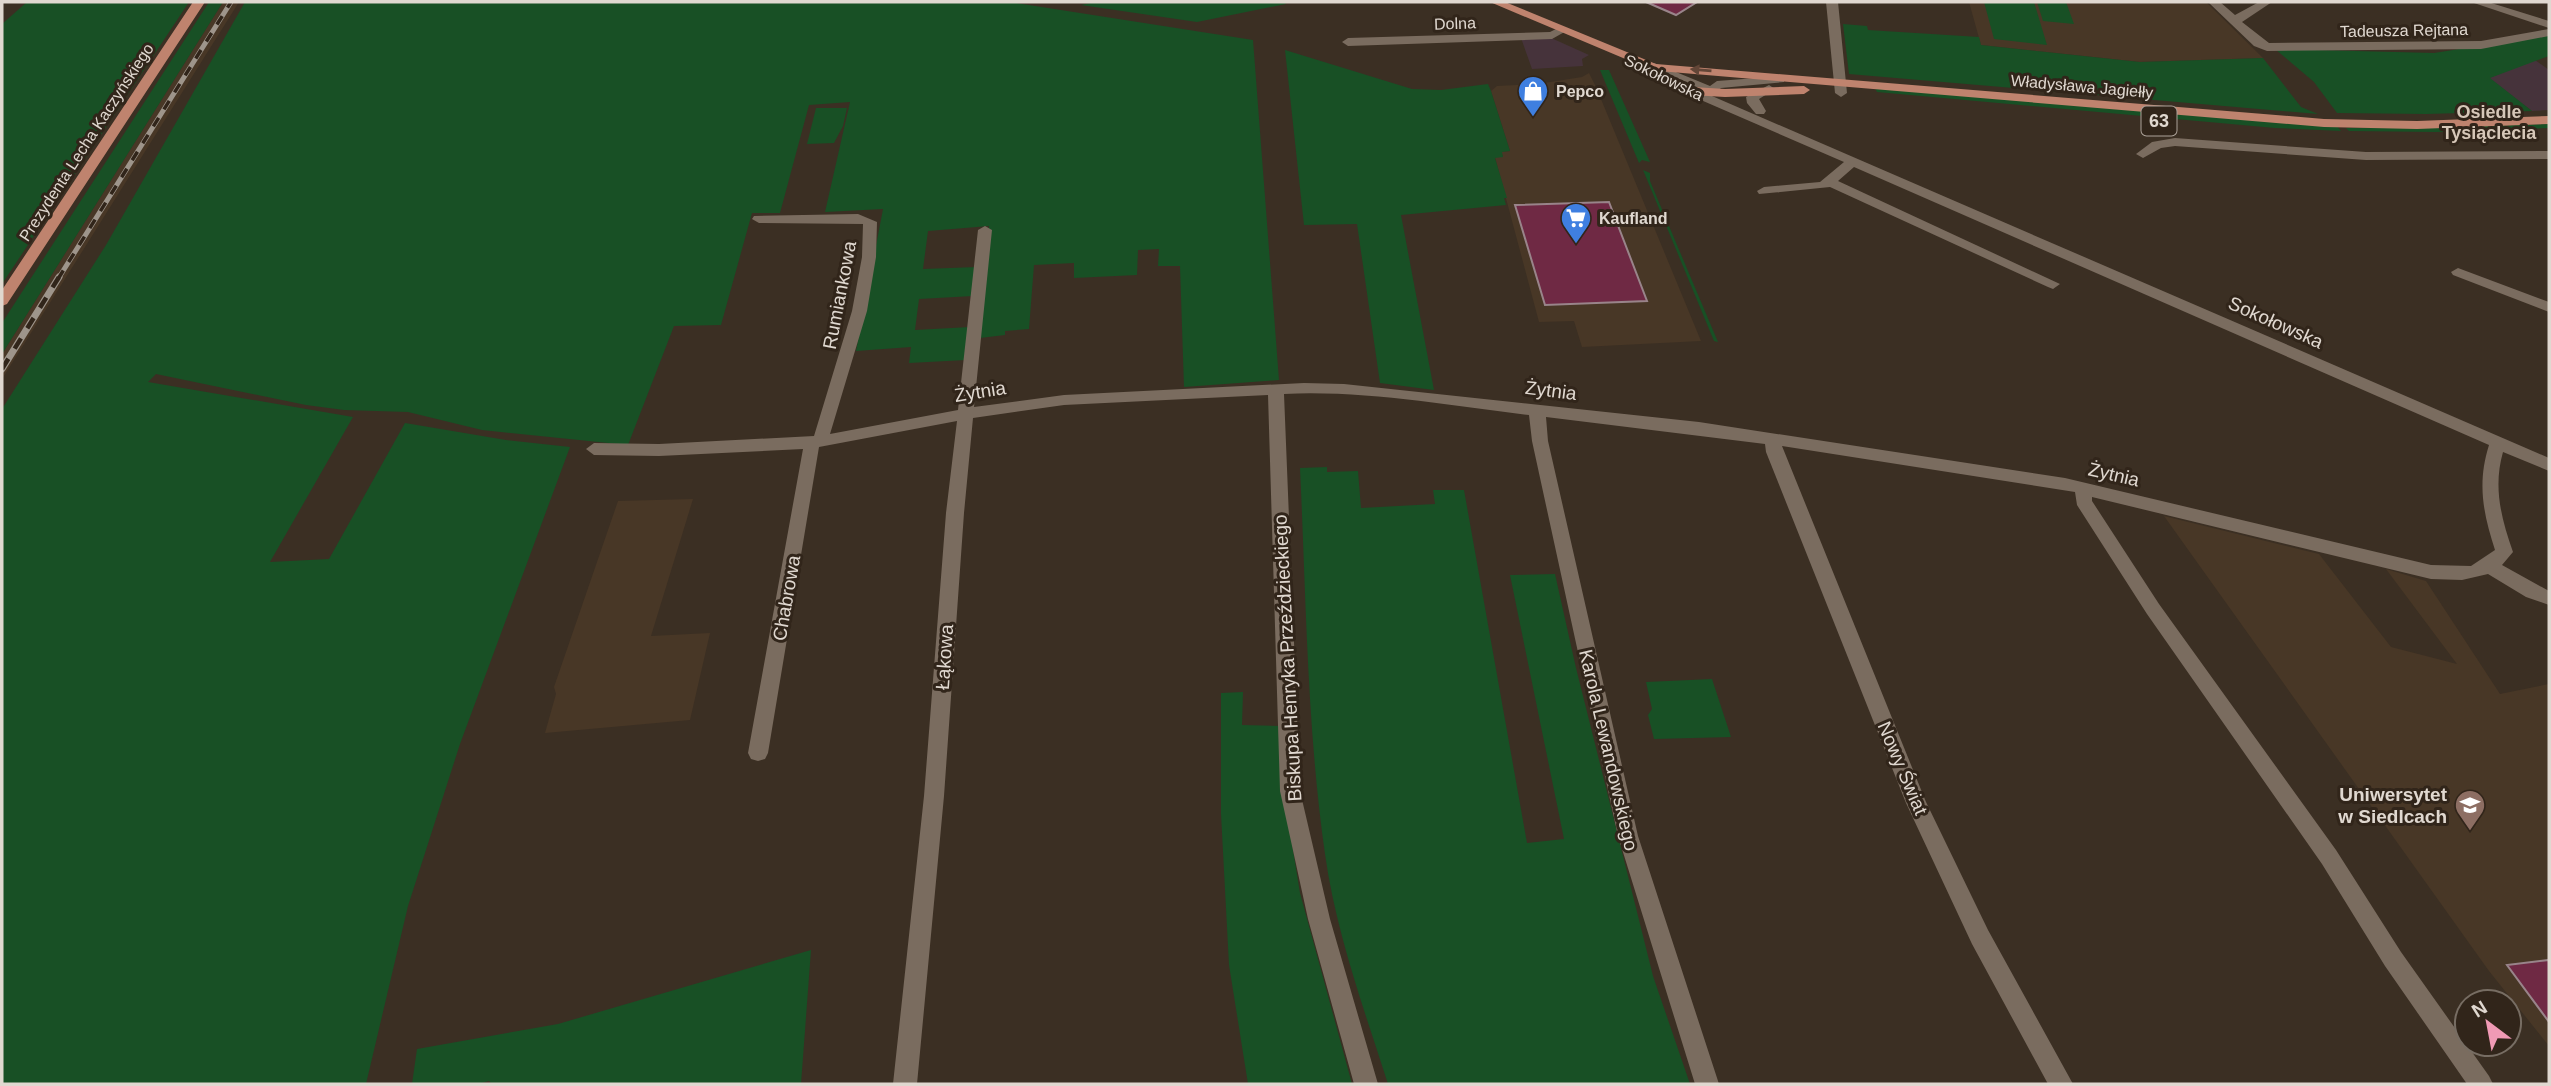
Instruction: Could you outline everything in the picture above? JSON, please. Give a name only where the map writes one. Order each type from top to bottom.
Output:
[{"type":"main road","name":"Prezydenta Lecha Kaczyńskiego","points":[[2,302],[200,2]]},
{"type":"main road","name":"Sokołowska","points":[[1496,2],[1654,67]]},
{"type":"main road","name":"Sokołowska","points":[[1611,50],[1691,91]]},
{"type":"main road","name":"Władysława Jagiełły","points":[[1654,67],[1794,78],[1840,87],[2298,132],[2418,136],[2549,132]]},
{"type":"main road","name":"Władysława Jagiełły","points":[[1715,98],[1769,89],[1840,87],[2324,123],[2417,125],[2549,120]]},
{"type":"street","points":[[1832,2],[1840,87]]},
{"type":"street","points":[[2214,2],[2234,19],[2243,18],[2266,2]]},
{"type":"street","points":[[2477,2],[2549,25]]},
{"type":"street","name":"Tadeusza Rejtana","points":[[2234,19],[2258,43],[2274,47],[2481,45],[2549,33]]},
{"type":"street","name":"Dolna","points":[[1348,42],[1552,35],[1562,30]]},
{"type":"street","name":"Sokołowska","points":[[1654,67],[1851,163],[1985,218],[2549,465]]},
{"type":"street","points":[[1715,98],[1717,85],[1727,82],[1794,78]]},
{"type":"street","points":[[1760,111],[1753,103],[1752,97],[1769,89]]},
{"type":"street","name":"Sokołowska","points":[[1691,91],[1760,111],[1985,218]]},
{"type":"street","points":[[2143,154],[2157,145],[2175,142],[2366,156],[2549,155]]},
{"type":"street","points":[[1764,191],[1823,186],[1851,163]]},
{"type":"street","points":[[1829,182],[2053,284]]},
{"type":"street","name":"Rumiankowa","points":[[760,219],[858,218],[870,222],[863,292],[845,364],[816,442]]},
{"type":"street","name":"Łąkowa","points":[[905,1084],[934,796],[955,513],[985,230]]},
{"type":"street","points":[[2458,272],[2549,307]]},
{"type":"street","name":"Żytnia","points":[[594,449],[774,446],[816,442],[965,414],[1064,400],[1344,389],[1773,439],[2084,488],[2431,572],[2462,575],[2491,567]]},
{"type":"street","name":"Biskupa Henryka Przeździeckiego","points":[[1276,390],[1290,791],[1319,919],[1366,1084]]},
{"type":"street","name":"Karola Lewandowskiego","points":[[1537,410],[1540,441],[1628,836],[1707,1084]]},
{"type":"street","name":"Nowy Świat","points":[[1773,439],[1774,452],[1916,803],[1980,937],[2061,1084]]},
{"type":"street","name":"Chabrowa","points":[[758,753],[816,442]]},
{"type":"street","points":[[2498,442],[2489,467],[2488,503],[2504,552],[2491,567],[2532,592],[2549,598]]},
{"type":"street","points":[[2084,488],[2083,501],[2153,609],[2329,857],[2393,959],[2482,1084]]},
{"type":"shaded area","points":[[223,2],[239,2],[2,379],[2,354]]},
{"type":"shaded area","points":[[1969,2],[2206,2],[2263,58],[2140,62],[1981,45]]},
{"type":"shaded area","points":[[1549,37],[1589,55],[1582,59],[1583,66],[1532,69],[1521,38]]},
{"type":"shaded area","points":[[2535,60],[2549,70],[2549,110],[2532,111],[2489,78]]},
{"type":"shaded area","points":[[1589,73],[1701,341],[1582,347],[1574,321],[1539,322],[1495,157],[1503,156],[1501,152],[1510,151],[1491,91],[1497,86],[1538,84],[1582,77]]},
{"type":"shaded area","points":[[693,499],[651,636],[710,633],[690,720],[545,733],[556,694],[554,687],[618,501]]},
{"type":"shaded area","name":"Uniwersytet w Siedlcach","points":[[2164,516],[2319,554],[2391,647],[2457,664],[2386,569],[2426,581],[2500,694],[2549,684],[2549,1046],[2523,1014],[2523,988],[2503,988]]},
{"type":"green space","points":[[27,2],[189,2],[2,284],[2,24]]},
{"type":"green space","points":[[209,2],[223,2],[2,354],[2,323]]},
{"type":"green space","points":[[245,2],[1010,2],[1253,40],[1279,380],[1184,387],[1180,266],[1158,266],[1159,249],[1138,250],[1137,275],[1074,278],[1074,263],[1034,265],[1029,329],[1005,331],[1005,335],[980,338],[989,226],[928,231],[923,269],[977,267],[973,296],[919,299],[915,330],[970,327],[966,360],[909,363],[911,347],[856,351],[883,209],[825,212],[850,102],[809,105],[780,213],[752,213],[721,325],[674,326],[628,445],[482,430],[408,412],[344,410],[306,405],[156,374],[148,382],[353,417],[270,562],[329,559],[405,423],[506,440],[570,447],[460,744],[408,906],[366,1084],[2,1084],[2,409],[106,245]]},
{"type":"green space","points":[[1095,2],[1286,4],[1197,22],[1081,5]]},
{"type":"green space","points":[[1984,2],[2034,2],[2047,45],[1994,39]]},
{"type":"green space","points":[[2037,2],[2066,2],[2074,24],[2043,21]]},
{"type":"green space","points":[[1843,24],[1867,26],[1868,30],[1979,37],[1981,45],[2140,62],[2263,58],[2301,107],[2318,114],[1849,74]]},
{"type":"green space","points":[[2549,35],[2549,56],[2490,78],[2532,111],[2337,113],[2314,82],[2275,49],[2434,53]]},
{"type":"green space","points":[[1285,50],[1412,89],[1441,90],[1488,84],[1510,151],[1502,152],[1503,157],[1495,158],[1507,198],[1504,198],[1506,205],[1401,215],[1434,390],[1380,383],[1357,224],[1304,225]]},
{"type":"green space","points":[[1600,70],[1609,70],[1650,162],[1642,160],[1639,163]]},
{"type":"green space","points":[[1875,88],[2337,126],[2341,131],[2275,128],[1877,92]]},
{"type":"green space","points":[[816,108],[847,108],[843,126],[834,143],[807,144]]},
{"type":"green space","points":[[2549,124],[2549,128],[2436,132],[2349,131],[2346,128],[2431,128]]},
{"type":"green space","points":[[1643,170],[1650,173],[1650,181],[1718,342],[1714,341]]},
{"type":"green space","points":[[1327,467],[1327,472],[1358,471],[1361,508],[1435,504],[1433,490],[1464,490],[1527,843],[1564,839],[1510,575],[1555,574],[1653,976],[1690,1084],[1388,1084],[1336,913],[1325,854],[1314,759],[1300,468]]},
{"type":"green space","points":[[1712,679],[1731,737],[1654,739],[1648,715],[1652,709],[1646,682]]},
{"type":"green space","points":[[1243,692],[1242,725],[1281,726],[1286,807],[1300,893],[1352,1084],[1248,1084],[1229,965],[1221,814],[1221,693]]},
{"type":"green space","points":[[811,950],[801,1084],[492,1084],[489,1081],[478,1084],[412,1084],[417,1049],[558,1024]]},
{"type":"building","points":[[1646,2],[1697,2],[1676,15]]},
{"type":"building","name":"Kaufland","points":[[1609,202],[1647,301],[1545,305],[1515,205]]},
{"type":"building","points":[[2549,960],[2549,1022],[2507,965]]},
{"type":"railway","points":[[58,279],[231,2]]},
{"type":"railway","points":[[2,369],[59,277]]},
{"type":"place","name":"Pepco","points":[[1533,118]]},
{"type":"place","name":"Kaufland","points":[[1576,245]]},
{"type":"place","name":"Uniwersytet w Siedlcach","points":[[2470,832]]},
{"type":"district","name":"Osiedle Tysiąclecia","points":[[2489,122]]}]
